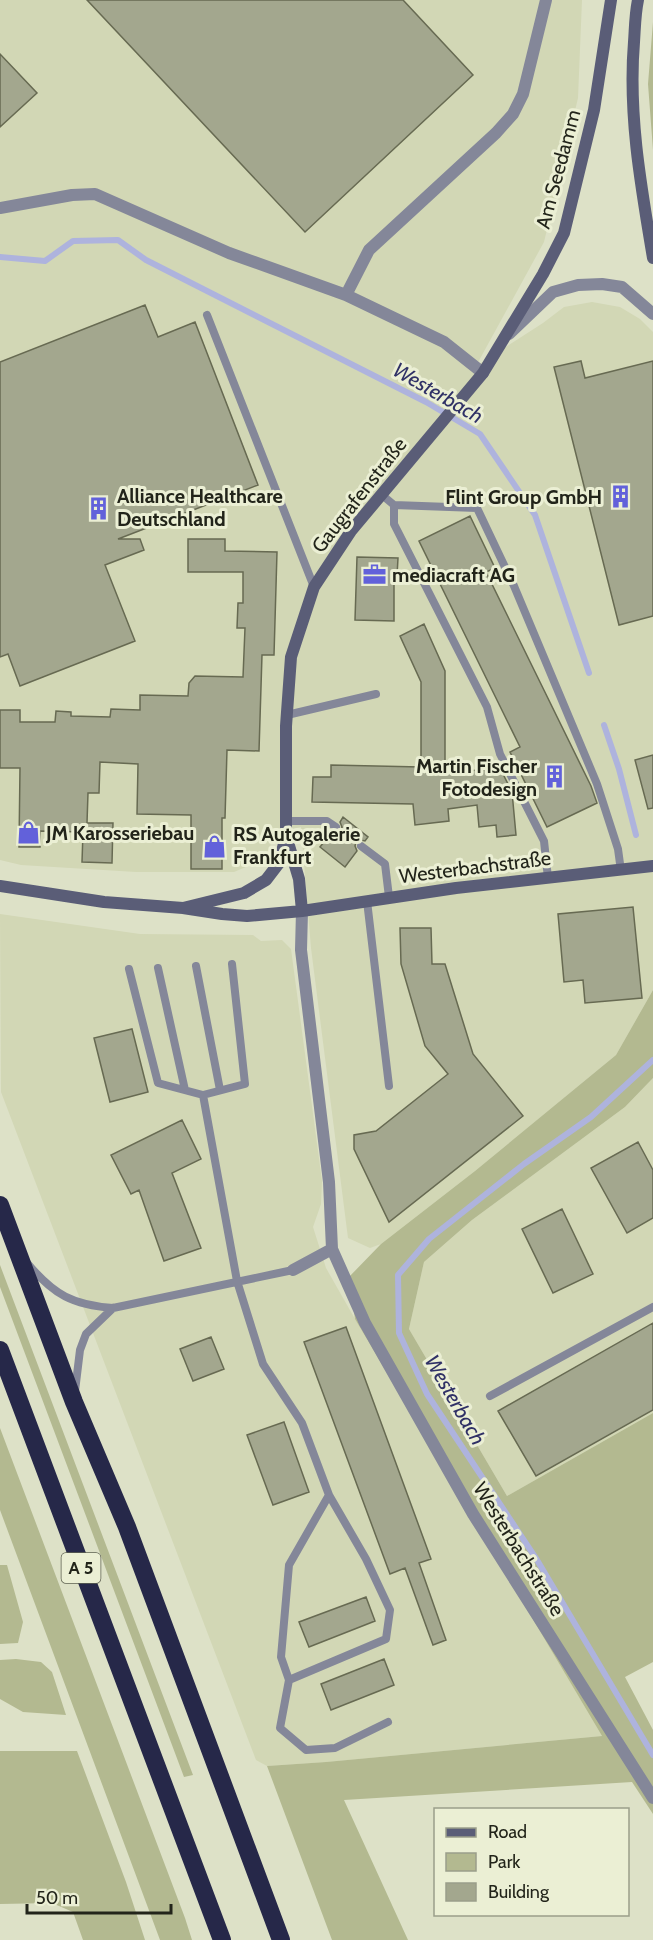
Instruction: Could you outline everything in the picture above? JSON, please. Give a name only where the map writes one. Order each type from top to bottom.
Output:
[{"type":"highway","points":[[0,1205],[74,1402],[127,1527],[281,1940]]},
{"type":"highway","name":"A 5","points":[[0,1350],[222,1940]]},
{"type":"main road","name":"Am Seedamm","points":[[506,336],[543,274],[564,233],[594,110],[610,0]]},
{"type":"main road","points":[[638,0],[631,72],[634,124],[641,188],[653,258]]},
{"type":"main road","name":"Gaugrafenstraße","points":[[183,908],[244,893],[266,880],[279,863],[286,836],[286,715],[291,657],[314,586],[351,531],[483,373],[506,336]]},
{"type":"main road","name":"Gaugrafenstraße","points":[[286,836],[299,879],[302,911]]},
{"type":"main road","name":"Westerbachstraße","points":[[0,886],[86,900],[247,916],[653,866]]},
{"type":"street","points":[[346,295],[369,250],[496,133],[513,114],[523,94],[545,1]]},
{"type":"street","points":[[0,208],[72,195],[95,194],[229,253],[346,295],[444,342],[483,373]]},
{"type":"street","name":"Gaugrafenstraße","points":[[506,336],[553,292],[578,285],[602,284],[622,287],[653,314]]},
{"type":"street","name":"Westerbachstraße","points":[[302,911],[302,950],[329,1182],[332,1249],[365,1323],[473,1514],[653,1798]]},
{"type":"street","points":[[293,1270],[332,1249]]},
{"type":"lane","points":[[207,315],[314,586]]},
{"type":"lane","points":[[382,495],[394,505],[477,508],[514,586],[597,784],[618,849],[621,871]]},
{"type":"lane","points":[[394,505],[394,524],[487,707],[501,754],[543,841],[548,879]]},
{"type":"lane","points":[[286,715],[376,694]]},
{"type":"lane","points":[[286,821],[327,821],[336,827]]},
{"type":"lane","points":[[361,846],[385,864],[389,897]]},
{"type":"lane","points":[[367,901],[390,1086]]},
{"type":"lane","points":[[129,969],[158,1083],[203,1095],[245,1084],[232,964]]},
{"type":"lane","points":[[196,966],[220,1090]]},
{"type":"lane","points":[[158,968],[185,1090]]},
{"type":"lane","points":[[203,1095],[237,1281],[263,1364],[302,1423],[329,1495],[366,1559],[390,1610],[386,1639],[289,1680]]},
{"type":"lane","points":[[18,1252],[42,1281],[61,1295],[88,1306],[113,1308],[293,1270]]},
{"type":"lane","points":[[490,1396],[653,1307]]},
{"type":"lane","points":[[74,1402],[80,1350],[86,1334],[113,1308]]},
{"type":"lane","points":[[329,1495],[289,1565],[281,1657],[289,1680],[280,1728],[306,1750],[335,1748],[388,1722]]},
{"type":"shaded area","points":[[0,0],[582,0],[578,98],[544,242],[476,366],[564,307],[592,302],[620,307],[640,319],[653,332],[653,990],[616,1055],[475,1171],[381,1244],[370,1248],[348,1238],[311,948],[301,827],[272,834],[270,848],[260,861],[234,872],[136,872],[21,865],[0,860]]},
{"type":"shaded area","points":[[0,914],[140,934],[253,935],[261,941],[282,940],[291,949],[322,1181],[321,1204],[313,1227],[326,1268],[602,1736],[326,1762],[267,1766],[256,1760],[1,1092]]},
{"type":"shaded area","points":[[653,1078],[653,1413],[507,1496],[409,1329],[424,1262],[472,1220],[625,1107]]},
{"type":"green space","points":[[653,22],[653,150],[648,84]]},
{"type":"green space","points":[[653,990],[653,1078],[625,1107],[472,1220],[424,1262],[409,1329],[507,1496],[653,1413],[653,1662],[625,1677],[653,1730],[653,1814],[632,1782],[344,1800],[408,1940],[332,1940],[267,1766],[602,1736],[355,1319],[349,1277],[381,1244],[475,1171],[616,1055]]},
{"type":"green space","points":[[0,1265],[193,1775],[184,1777],[0,1287]]},
{"type":"green space","points":[[0,1428],[192,1940],[160,1940],[0,1510]]},
{"type":"green space","points":[[0,1565],[7,1565],[23,1622],[18,1643],[0,1644]]},
{"type":"green space","points":[[0,1660],[41,1662],[52,1672],[66,1715],[23,1712],[0,1699]]},
{"type":"green space","points":[[0,1751],[77,1751],[145,1940],[83,1940],[73,1912],[52,1903],[0,1904]]},
{"type":"building","points":[[87,0],[403,0],[473,75],[305,232]]},
{"type":"building","points":[[0,54],[37,93],[0,127]]},
{"type":"building","name":"Alliance Healthcare Deutschland","points":[[145,305],[158,337],[195,322],[258,485],[118,539],[140,539],[144,550],[105,565],[135,641],[20,686],[8,654],[0,657],[0,362]]},
{"type":"building","name":"Flint Group GmbH","points":[[581,361],[585,378],[653,361],[653,616],[619,625],[554,367]]},
{"type":"building","points":[[470,516],[495,568],[486,572],[591,786],[597,803],[547,827],[510,752],[520,747],[419,541]]},
{"type":"building","points":[[188,539],[225,539],[225,551],[277,552],[274,655],[262,655],[259,751],[227,750],[225,818],[222,818],[222,869],[191,869],[191,815],[137,814],[138,764],[100,762],[99,793],[88,793],[87,823],[113,823],[112,863],[82,862],[83,832],[40,831],[40,847],[19,847],[20,768],[0,768],[0,710],[20,710],[20,722],[55,722],[56,711],[71,712],[71,716],[110,717],[111,709],[140,710],[140,695],[188,696],[189,683],[195,676],[243,677],[245,628],[237,628],[238,603],[243,603],[243,572],[188,572]]},
{"type":"building","points":[[357,557],[398,558],[397,576],[394,576],[394,621],[355,620]]},
{"type":"building","points":[[424,624],[445,671],[445,773],[500,768],[512,792],[516,835],[497,837],[496,825],[479,827],[477,805],[448,809],[449,821],[415,825],[413,804],[312,802],[313,777],[331,777],[331,765],[421,767],[421,682],[400,636]]},
{"type":"building","points":[[653,755],[653,808],[648,809],[635,760]]},
{"type":"building","points":[[343,817],[368,837],[365,841],[356,842],[357,851],[345,867],[320,847],[332,832],[341,831],[340,822]]},
{"type":"building","points":[[633,907],[642,998],[585,1003],[583,980],[564,982],[558,914]]},
{"type":"building","points":[[400,928],[431,928],[432,964],[445,964],[473,1054],[523,1116],[389,1222],[354,1149],[354,1135],[376,1131],[448,1074],[425,1046],[401,964]]},
{"type":"building","points":[[132,1029],[148,1092],[110,1102],[94,1038]]},
{"type":"building","points":[[182,1120],[201,1159],[172,1173],[201,1248],[164,1261],[139,1190],[131,1194],[111,1155]]},
{"type":"building","points":[[638,1142],[653,1170],[653,1218],[627,1233],[591,1168]]},
{"type":"building","points":[[562,1209],[593,1274],[553,1293],[522,1229]]},
{"type":"building","points":[[653,1323],[653,1410],[536,1476],[498,1411]]},
{"type":"building","points":[[346,1327],[431,1559],[419,1563],[446,1640],[433,1645],[405,1568],[390,1574],[304,1342]]},
{"type":"building","points":[[211,1337],[224,1369],[193,1381],[180,1349]]},
{"type":"building","points":[[284,1422],[309,1492],[273,1505],[247,1435]]},
{"type":"building","points":[[366,1597],[375,1621],[309,1647],[299,1622]]},
{"type":"building","points":[[384,1659],[394,1685],[331,1710],[321,1684]]},
{"type":"waterway","name":"Westerbach","points":[[0,257],[45,261],[73,241],[118,240],[146,260],[426,402],[480,434],[535,515],[589,673]]},
{"type":"waterway","name":"Westerbach","points":[[604,725],[619,769],[636,835]]},
{"type":"waterway","name":"Westerbach","points":[[653,1060],[591,1117],[524,1164],[429,1239],[398,1275],[399,1333],[427,1394],[537,1560],[653,1755]]},
{"type":"place","name":"Flint Group GmbH","points":[[620,497]]},
{"type":"place","name":"Alliance Healthcare Deutschland","points":[[99,508]]},
{"type":"place","name":"mediacraft AG","points":[[374,575]]},
{"type":"place","name":"Martin Fischer Fotodesign","points":[[555,777]]},
{"type":"place","name":"JM Karosseriebau","points":[[28,833]]},
{"type":"place","name":"RS Autogalerie Frankfurt","points":[[215,846]]}]
